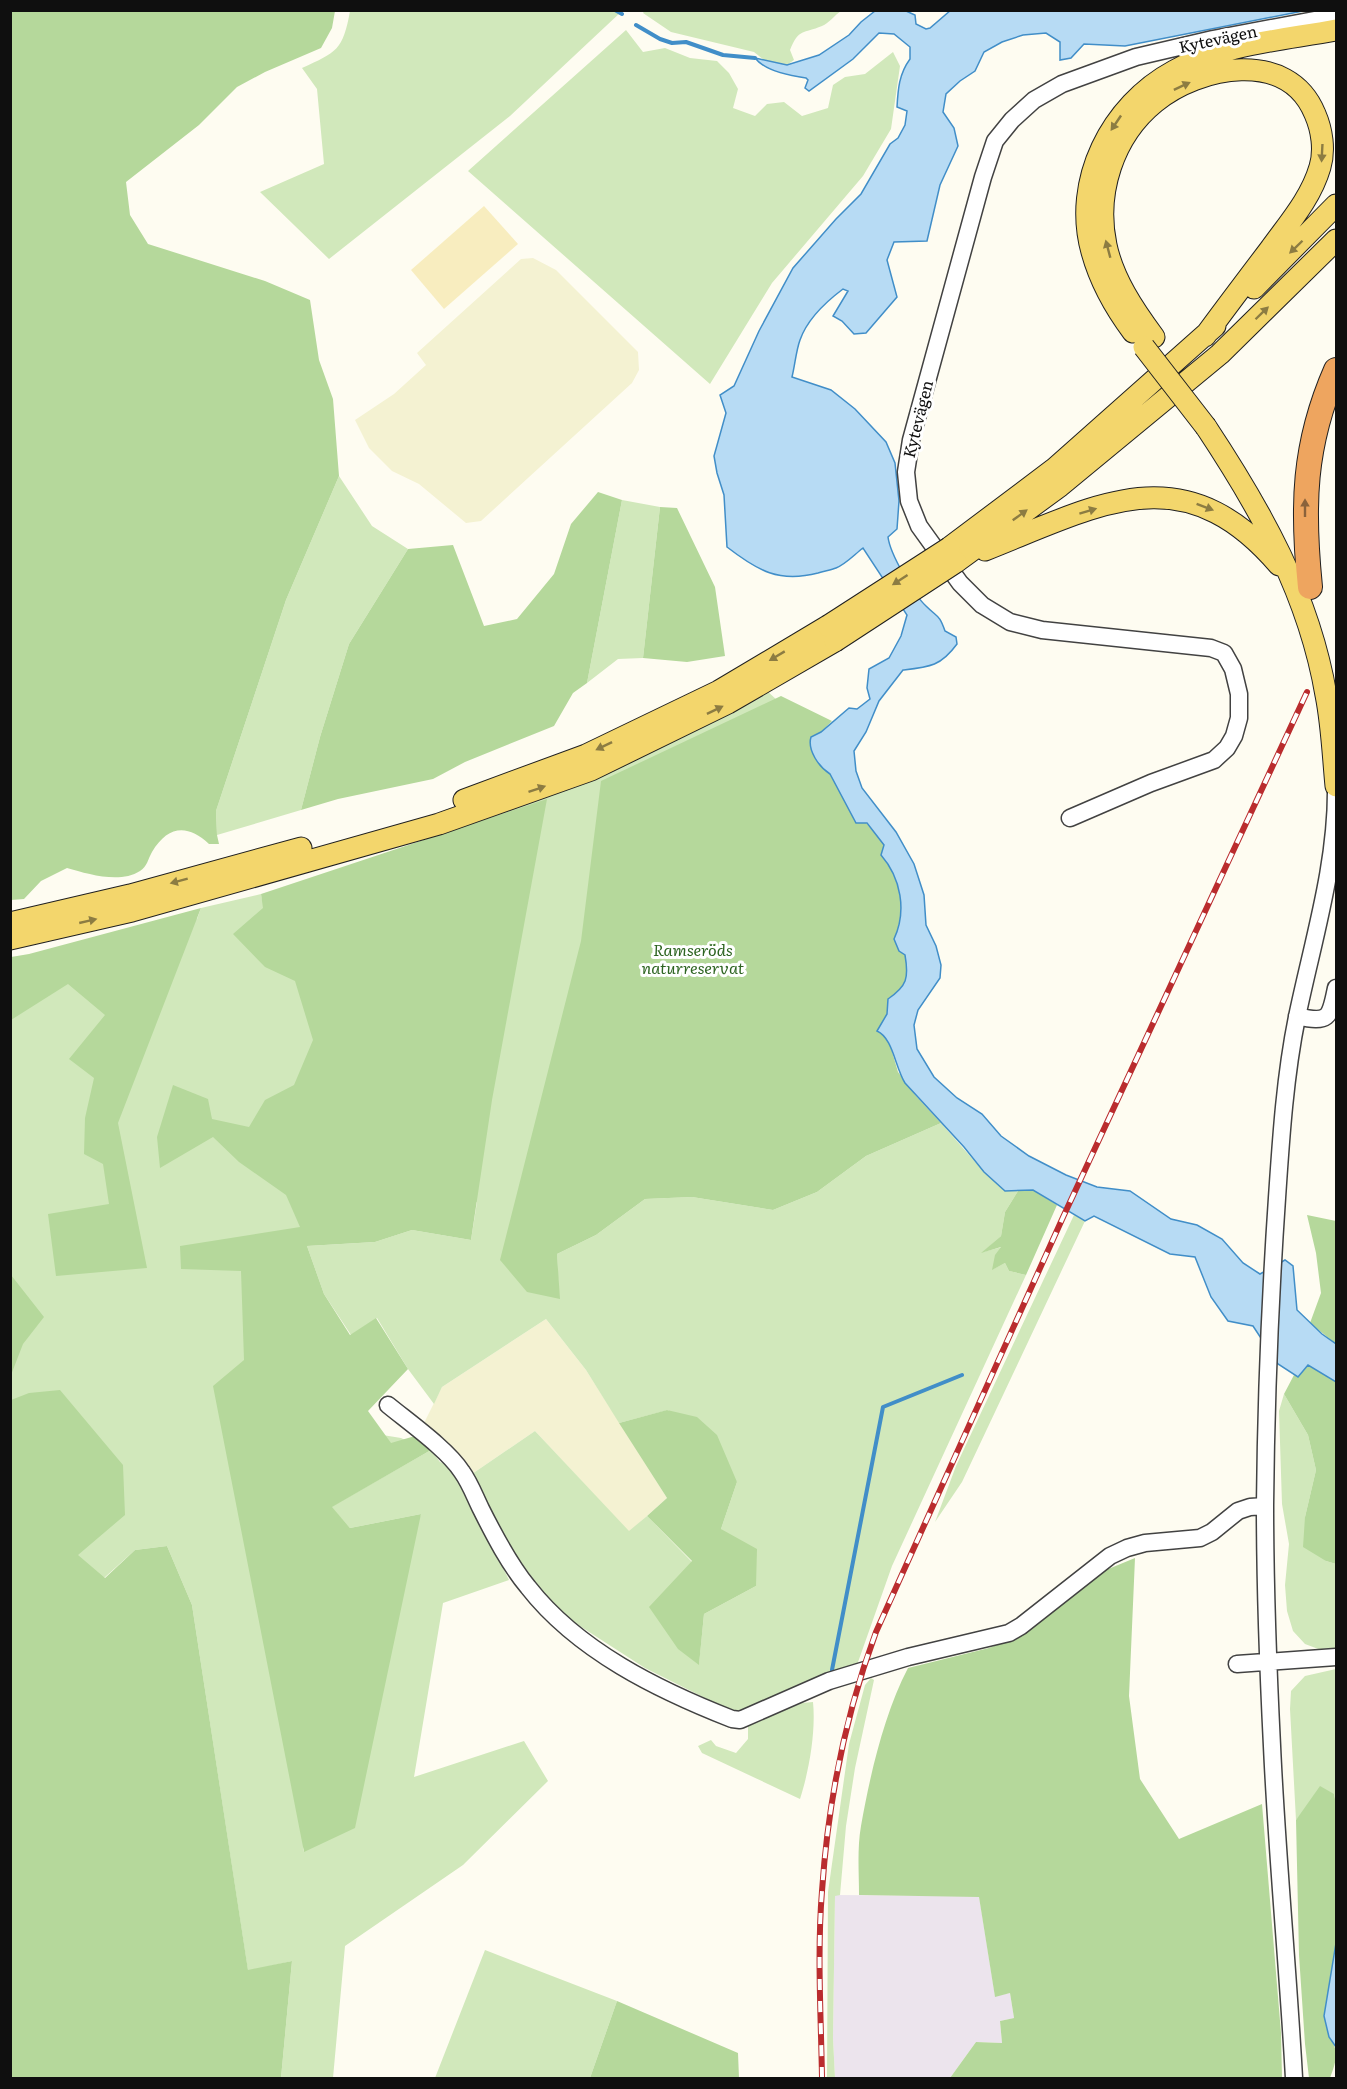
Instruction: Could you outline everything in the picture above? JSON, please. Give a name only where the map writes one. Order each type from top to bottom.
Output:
[{"type":"highway","points":[[1301,584],[1306,478],[1317,423],[1336,370]]},
{"type":"main road","points":[[1336,30],[1230,50],[1174,70],[1144,91],[1118,118],[1109,133],[1093,170],[1087,209],[1091,249],[1106,290],[1117,309],[1149,342],[1210,422],[1301,584],[1326,646],[1336,710]]},
{"type":"main road","points":[[1149,342],[1122,289],[1106,247],[1103,228],[1104,191],[1117,150],[1139,118],[1154,103],[1177,88],[1221,71],[1254,70],[1271,73],[1287,80],[1301,91],[1312,107],[1320,125],[1323,145],[1321,166],[1297,213],[1205,336]]},
{"type":"main road","points":[[952,555],[1054,470],[1205,336],[1336,205]]},
{"type":"main road","points":[[10,939],[132,910],[439,824],[591,770],[728,703],[1060,486],[1220,354],[1336,240]]},
{"type":"main road","points":[[952,555],[1128,500],[1168,498],[1205,506],[1236,523],[1260,543],[1301,584],[1309,628],[1326,693],[1336,781]]},
{"type":"main road","points":[[10,923],[130,895],[447,806],[596,750],[831,634]]},
{"type":"street","name":"Kytevägen","points":[[1070,818],[1151,783],[1214,760],[1227,748],[1234,736],[1239,718],[1239,693],[1233,669],[1224,653],[1210,648],[1042,630],[1010,622],[982,605],[960,584],[919,526],[909,501],[906,472],[911,440],[983,177],[995,141],[1012,120],[1034,100],[1062,84],[1136,57],[1213,39],[1325,18],[1336,12]]},
{"type":"street","points":[[1294,2079],[1272,1749],[1265,1506],[1269,1373],[1282,1127],[1297,1016],[1329,873],[1334,835],[1336,781]]},
{"type":"street","points":[[1297,1016],[1314,1019],[1327,1016],[1331,1012],[1336,988]]},
{"type":"street","points":[[388,1405],[454,1461],[463,1473],[492,1530],[527,1586],[556,1619],[595,1649],[653,1683],[732,1719],[741,1720],[829,1681],[908,1657],[1009,1633],[1110,1556],[1127,1548],[1145,1544],[1200,1538],[1212,1532],[1238,1511],[1265,1506]]},
{"type":"street","points":[[1237,1664],[1336,1657]]},
{"type":"shaded area","points":[[533,258],[556,270],[638,352],[639,370],[632,383],[481,521],[466,523],[419,484],[392,471],[369,448],[355,420],[394,394],[426,365],[417,353],[521,259]]},
{"type":"shaded area","points":[[546,1319],[586,1370],[667,1498],[629,1532],[535,1431],[472,1474],[422,1427],[442,1387]]},
{"type":"shaded area","points":[[835,1895],[979,1896],[995,1996],[1010,1993],[1014,2018],[1000,2021],[1002,2043],[976,2042],[950,2078],[835,2078],[833,2038]]},
{"type":"green space","points":[[350,10],[622,11],[510,116],[329,259],[260,192],[324,164],[317,89],[302,68],[331,53],[341,42]]},
{"type":"green space","points":[[645,10],[841,11],[825,25],[802,33],[796,38],[790,50],[794,60],[787,65],[764,60],[754,52],[671,32],[643,13]]},
{"type":"green space","points":[[10,11],[335,11],[332,28],[321,48],[265,72],[237,87],[199,125],[126,182],[130,215],[148,244],[265,281],[310,300],[319,360],[333,399],[339,476],[286,600],[216,811],[219,844],[209,844],[193,833],[179,830],[172,832],[158,843],[144,867],[132,875],[104,877],[67,868],[41,881],[24,899],[11,900]]},
{"type":"green space","points":[[626,30],[643,52],[665,48],[690,58],[717,61],[729,73],[738,89],[733,108],[755,116],[767,104],[784,102],[802,116],[828,108],[833,85],[845,77],[865,74],[893,52],[900,66],[891,129],[863,176],[772,283],[710,384],[468,171]]},
{"type":"green space","points":[[339,476],[372,526],[408,549],[349,644],[320,737],[301,810],[217,835],[216,811],[286,600]]},
{"type":"green space","points":[[598,492],[622,500],[587,683],[573,693],[554,726],[465,762],[433,779],[338,799],[301,810],[320,737],[349,644],[408,549],[453,545],[484,626],[517,619],[554,574],[571,524]]},
{"type":"green space","points":[[622,500],[660,507],[643,658],[618,659],[587,683]]},
{"type":"green space","points":[[660,507],[677,508],[715,587],[725,656],[687,662],[643,658]]},
{"type":"green space","name":"Ramseröds naturreservat","points":[[765,689],[818,738],[895,1048],[693,1173],[551,1223],[559,1299],[557,1254],[596,1235],[645,1199],[692,1197],[773,1210],[817,1192],[866,1156],[941,1123],[984,1172],[1005,1191],[1018,1191],[1005,1212],[1001,1236],[983,1252],[1002,1247],[993,1269],[1005,1263],[1009,1271],[1026,1275],[892,1566],[857,1665],[737,1714],[645,1668],[555,1610],[497,1528],[472,1474],[535,1431],[629,1531],[647,1516],[692,1562],[699,1664],[704,1614],[756,1586],[721,1529],[737,1482],[668,1410],[619,1423],[586,1370],[546,1319],[442,1387],[434,1404],[408,1369],[377,1318],[351,1335],[324,1294],[307,1246],[375,1242],[412,1230],[471,1240],[477,1202],[299,1232],[364,1432],[401,1438],[424,1449],[316,1506],[303,1852],[421,1514],[350,1528],[331,1507],[431,1450],[440,1462],[452,1467],[459,1478],[509,1580],[443,1603],[414,1777],[524,1741],[548,1781],[463,1865],[345,1946],[333,2078],[281,2078],[292,1961],[248,1971],[192,1605],[167,1546],[135,1550],[104,1578],[11,1626],[11,958],[97,943],[197,919],[201,908],[261,894],[262,900],[380,862],[634,754]]},
{"type":"green space","name":"Ramseröds naturreservat","points":[[781,696],[832,721],[821,732],[811,737],[856,823],[866,823],[885,845],[881,855],[893,874],[900,895],[900,917],[894,939],[899,951],[905,955],[907,970],[903,985],[888,999],[887,1014],[881,1024],[883,1033],[888,1038],[898,1072],[941,1123],[866,1156],[817,1192],[773,1210],[692,1197],[645,1199],[596,1235],[557,1254],[560,1299],[527,1292],[500,1260],[581,941],[601,781]]},
{"type":"green space","points":[[547,799],[492,1100],[471,1240],[412,1230],[375,1242],[307,1246],[324,1294],[350,1335],[376,1318],[408,1369],[368,1411],[391,1443],[415,1436],[431,1450],[332,1507],[350,1528],[421,1514],[355,1828],[304,1852],[213,1386],[244,1360],[241,1271],[181,1269],[180,1246],[300,1227],[286,1195],[239,1162],[213,1137],[160,1168],[157,1137],[173,1085],[208,1099],[212,1119],[249,1127],[265,1100],[294,1085],[313,1040],[295,981],[265,967],[233,934],[263,908],[261,894]]},
{"type":"green space","points":[[201,908],[118,1123],[147,1268],[56,1276],[48,1214],[109,1204],[103,1164],[84,1154],[85,1118],[94,1078],[69,1059],[105,1015],[68,984],[11,1020],[11,957]]},
{"type":"green space","points":[[1033,1190],[1057,1205],[1026,1275],[1009,1271],[1005,1263],[992,1270],[995,1255],[1001,1247],[981,1253],[1001,1236],[1005,1212],[1018,1191]]},
{"type":"green space","points":[[1074,1215],[1085,1221],[962,1482],[935,1522],[956,1466]]},
{"type":"green space","points":[[1307,1215],[1336,1221],[1336,1344],[1310,1323],[1321,1293],[1316,1253]]},
{"type":"green space","points":[[11,1275],[44,1317],[23,1344],[11,1375]]},
{"type":"green space","points":[[1308,1365],[1336,1382],[1336,1564],[1326,1561],[1303,1547],[1305,1517],[1316,1470],[1308,1435],[1284,1394],[1294,1375],[1298,1377]]},
{"type":"green space","points":[[60,1390],[123,1465],[125,1515],[78,1555],[105,1578],[135,1550],[167,1546],[192,1605],[248,1970],[292,1961],[281,2078],[11,2078],[11,1400],[29,1393]]},
{"type":"green space","points":[[1284,1394],[1308,1435],[1316,1470],[1305,1517],[1326,1561],[1336,1564],[1336,1649],[1321,1650],[1305,1644],[1293,1631],[1287,1611],[1285,1585],[1289,1544],[1282,1504],[1279,1411]]},
{"type":"green space","points":[[667,1410],[697,1417],[717,1435],[737,1482],[721,1529],[757,1549],[756,1586],[704,1614],[699,1665],[678,1649],[649,1607],[692,1561],[647,1516],[667,1498],[619,1423]]},
{"type":"green space","points":[[1135,1558],[1129,1696],[1140,1779],[1179,1839],[1262,1804],[1281,2033],[1282,2078],[950,2078],[976,2042],[1002,2043],[1000,2021],[1014,2018],[1010,1993],[995,1997],[979,1897],[859,1895],[861,1826],[873,1766],[892,1705],[908,1668],[989,1648],[1017,1637],[1101,1572]]},
{"type":"green space","points":[[1336,1669],[1336,1804],[1334,1794],[1305,1810],[1296,1820],[1291,1691],[1305,1676]]},
{"type":"green space","points":[[871,1678],[874,1680],[855,1768],[846,1826],[840,1895],[835,1896],[833,2038],[835,2078],[827,2078],[828,1892],[849,1744],[865,1685]]},
{"type":"green space","points":[[813,1702],[814,1726],[811,1751],[800,1799],[702,1753],[698,1746],[711,1740],[716,1746],[736,1753],[748,1739],[748,1725],[802,1703]]},
{"type":"green space","points":[[1320,1786],[1334,1794],[1336,1804],[1336,1943],[1329,2037],[1335,2047],[1336,2057],[1330,2078],[1309,2078],[1299,1955],[1296,1820]]},
{"type":"green space","points":[[485,1950],[617,2001],[590,2078],[435,2078]]},
{"type":"green space","points":[[617,2001],[738,2053],[739,2078],[590,2078]]},
{"type":"sand","points":[[484,206],[518,244],[444,309],[411,270]]},
{"type":"water","points":[[951,10],[1303,11],[1125,46],[1084,44],[1071,58],[1060,60],[1060,42],[1046,33],[1023,35],[1002,42],[984,52],[975,71],[946,94],[943,112],[954,128],[958,146],[940,185],[927,241],[894,242],[887,260],[897,297],[866,333],[854,334],[842,321],[833,316],[848,291],[843,289],[807,325],[797,349],[792,377],[831,390],[855,409],[886,442],[895,463],[899,501],[897,529],[888,537],[890,544],[903,574],[915,593],[940,619],[945,631],[956,637],[957,644],[940,661],[928,666],[903,670],[879,701],[866,732],[854,751],[856,771],[862,788],[896,832],[914,864],[924,895],[926,925],[936,946],[941,965],[940,978],[918,1010],[914,1025],[917,1049],[934,1077],[957,1098],[982,1114],[1001,1136],[1029,1156],[1066,1175],[1097,1187],[1130,1191],[1171,1219],[1197,1225],[1222,1239],[1243,1263],[1260,1274],[1285,1260],[1293,1266],[1297,1310],[1336,1344],[1336,1382],[1308,1365],[1298,1377],[1278,1364],[1253,1326],[1228,1321],[1211,1297],[1195,1257],[1170,1254],[1094,1216],[1085,1221],[1033,1190],[1005,1191],[984,1172],[905,1083],[887,1040],[877,1031],[887,1014],[888,999],[903,985],[907,970],[905,955],[899,951],[894,939],[901,906],[897,884],[881,855],[884,845],[867,823],[856,823],[830,774],[815,758],[810,742],[811,737],[821,732],[849,708],[857,709],[870,699],[867,688],[869,669],[889,658],[901,636],[907,615],[863,548],[836,568],[792,577],[770,573],[759,568],[727,547],[724,495],[714,456],[726,413],[720,395],[734,386],[759,331],[793,268],[861,194],[890,144],[898,138],[905,125],[907,111],[897,107],[899,88],[903,70],[910,59],[910,47],[894,34],[879,33],[853,59],[809,91],[805,88],[808,80],[806,78],[772,70],[755,58],[787,65],[819,55],[849,35],[875,11],[906,11],[915,15],[916,24],[926,29]]},
{"type":"water","points":[[1336,1943],[1336,2047],[1329,2037],[1324,2016]]},
{"type":"waterway","points":[[615,10],[622,14]]},
{"type":"waterway","points":[[636,25],[672,43],[686,42],[723,55],[755,58]]},
{"type":"waterway","points":[[832,1670],[883,1407],[962,1375]]},
{"type":"railway","points":[[822,2078],[820,1938],[825,1858],[834,1792],[847,1727],[876,1632],[1064,1215],[1307,692]]}]
